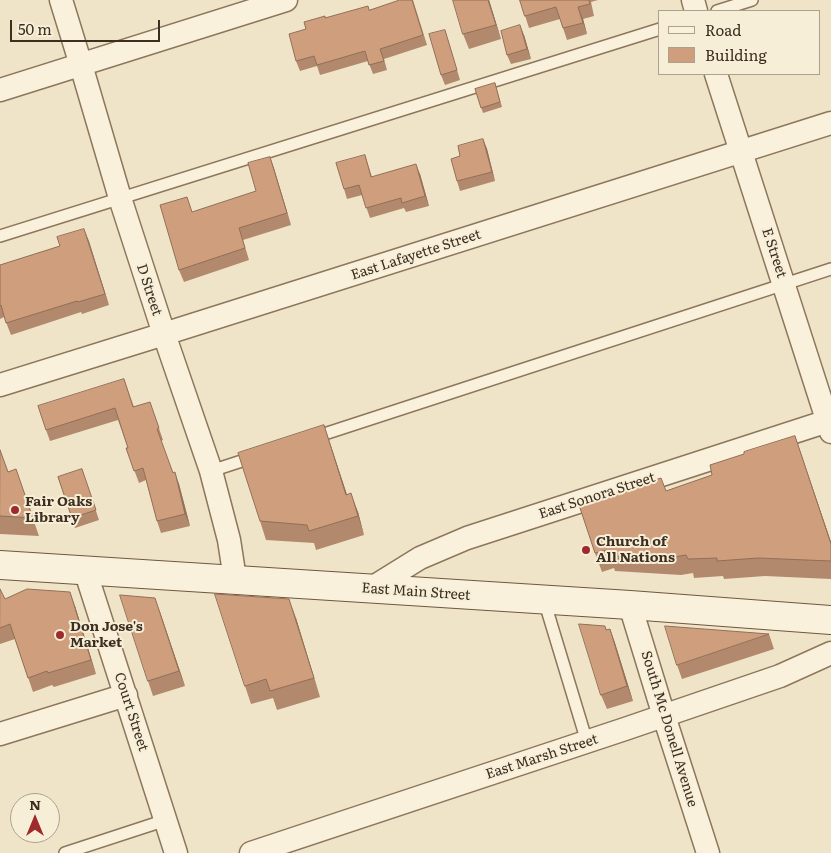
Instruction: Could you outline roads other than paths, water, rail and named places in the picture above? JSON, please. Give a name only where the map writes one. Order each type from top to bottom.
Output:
[{"type":"main road","name":"East Main Street","points":[[0,565],[630,605],[831,620]]},
{"type":"street","name":"D Street","points":[[61,0],[120,198],[211,471],[229,540],[234,579]]},
{"type":"street","points":[[0,90],[286,0]]},
{"type":"street","name":"E Street","points":[[716,75],[830,425]]},
{"type":"street","name":"East Lafayette Street","points":[[0,384],[831,123]]},
{"type":"street","name":"East Sonora Street","points":[[370,589],[420,558],[467,538],[830,425]]},
{"type":"street","name":"Court Street","points":[[86,570],[176,853]]},
{"type":"street","name":"South Mc Donell Avenue","points":[[630,605],[708,853]]},
{"type":"street","name":"East Marsh Street","points":[[251,853],[664,716],[780,676],[831,653]]},
{"type":"street","points":[[0,734],[126,695]]},
{"type":"lane","points":[[720,10],[752,0]]},
{"type":"lane","points":[[0,236],[658,30]]},
{"type":"lane","points":[[305,440],[831,269]]},
{"type":"lane","points":[[211,471],[267,453]]},
{"type":"lane","points":[[544,600],[587,742]]},
{"type":"lane","points":[[65,853],[166,820]]},
{"type":"place","name":"Fair Oaks Library","points":[[15,510]]},
{"type":"place","name":"Church of All Nations","points":[[586,550]]},
{"type":"place","name":"Don Jose's Market","points":[[60,635]]}]
